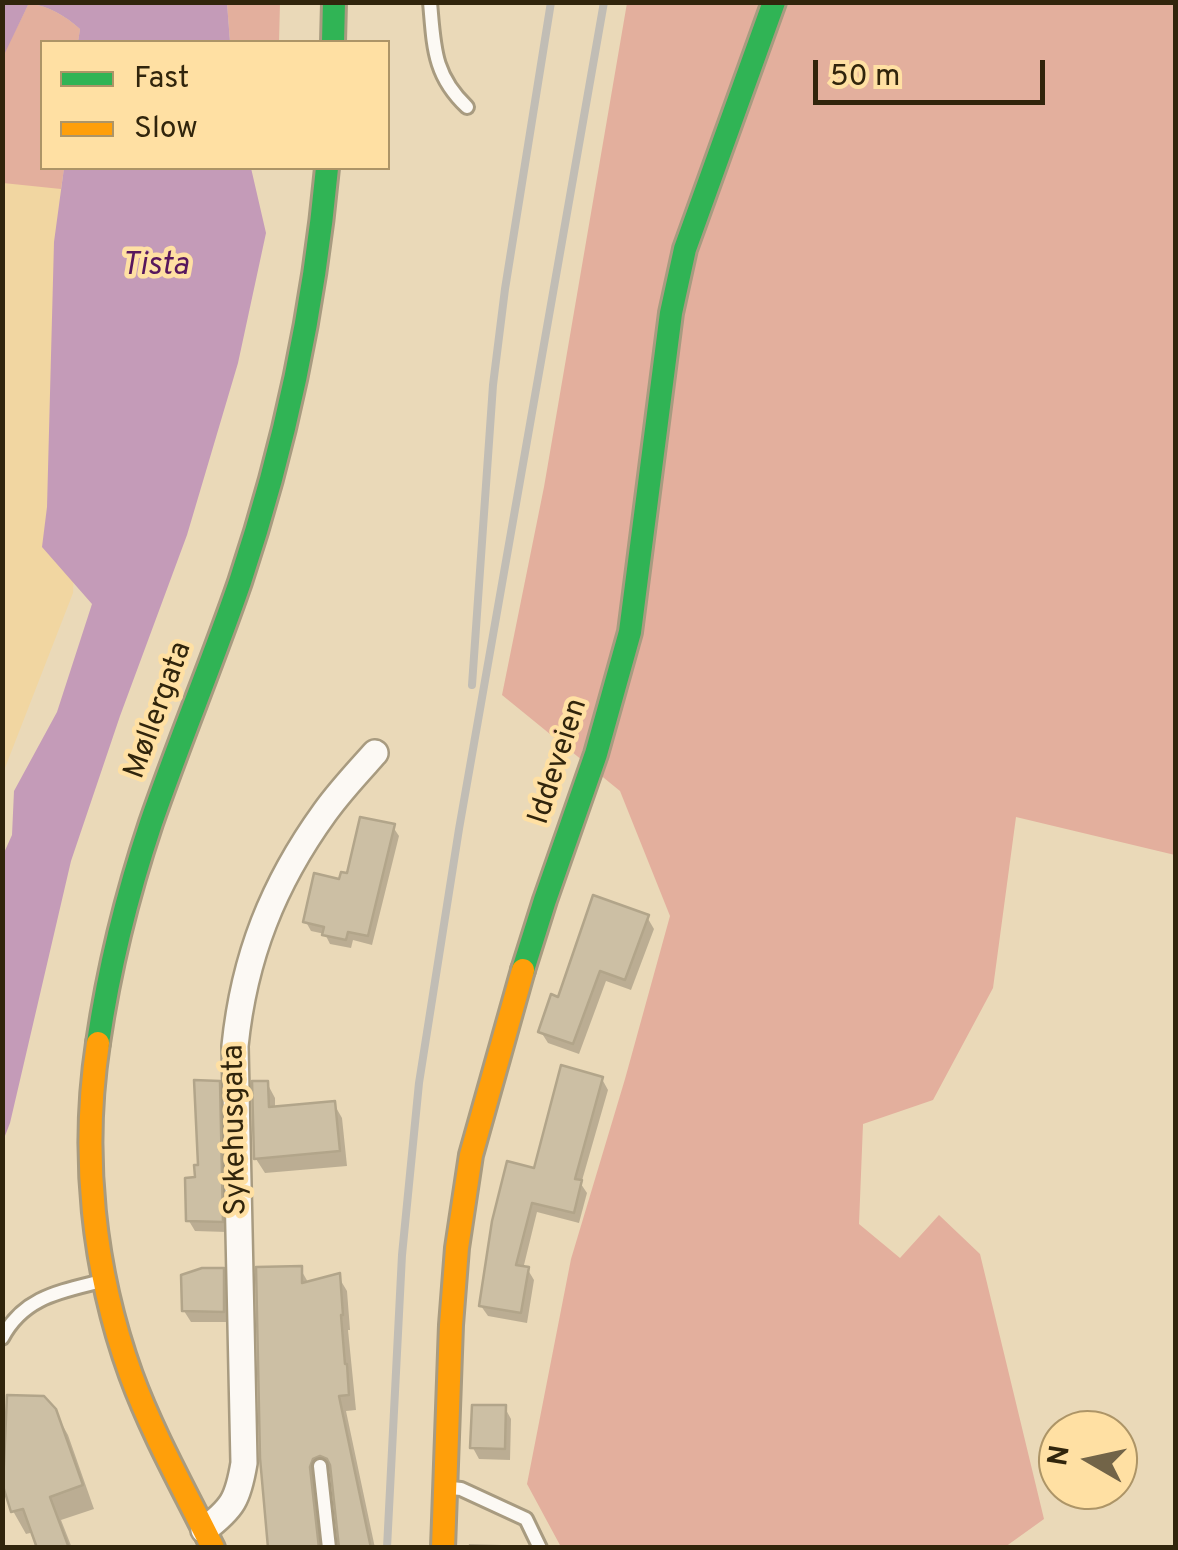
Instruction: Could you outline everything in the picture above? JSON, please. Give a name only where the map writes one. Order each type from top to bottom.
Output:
[{"type":"main road","points":[[333,40],[334,2]]},
{"type":"main road","name":"Iddeveien","points":[[443,1548],[456,1248],[472,1154],[510,1011],[596,754],[627,647],[671,313],[685,249],[774,2]]},
{"type":"main road","name":"Møllergata","points":[[208,1539],[133,1378],[105,1280],[96,1233],[92,1162],[96,1048],[108,982],[144,846],[241,577],[270,482],[306,320],[326,170]]},
{"type":"street","name":"Sykehusgata","points":[[208,1539],[239,1493],[244,1464],[234,1046],[238,1013],[252,954],[278,888],[327,809],[375,753]]},
{"type":"lane","points":[[430,2],[440,69],[450,91],[467,106]]},
{"type":"lane","points":[[2,1338],[26,1306],[55,1293],[105,1280]]},
{"type":"lane","points":[[320,1466],[329,1548]]},
{"type":"lane","points":[[444,1487],[461,1489],[526,1520],[540,1548]]},
{"type":"shaded area","points":[[3,3],[139,3],[102,40],[40,40],[40,170],[93,170],[73,593],[3,773]]},
{"type":"shaded area","points":[[29,3],[56,12],[80,29],[78,40],[40,40],[40,170],[64,170],[61,189],[3,183],[2,57]]},
{"type":"shaded area","points":[[227,3],[280,3],[279,40],[230,40]]},
{"type":"shaded area","points":[[627,3],[1175,3],[1175,855],[1016,817],[993,988],[933,1100],[863,1124],[859,1224],[900,1258],[939,1215],[980,1254],[1038,1494],[1038,1510],[1042,1510],[1044,1519],[1005,1547],[561,1547],[527,1484],[571,1259],[670,916],[620,791],[502,695],[544,487]]},
{"type":"water","points":[[3,2],[227,3],[230,40],[78,40],[80,29],[74,24],[50,9],[29,3],[3,57]]},
{"type":"water","name":"Tista","points":[[64,170],[251,170],[266,233],[238,363],[187,535],[71,861],[3,1141],[3,855],[12,835],[14,791],[57,712],[92,604],[42,547],[47,507],[54,242]]},
{"type":"building","points":[[360,817],[395,824],[368,936],[348,932],[346,940],[322,935],[324,927],[303,922],[314,873],[339,879],[341,872],[347,873]]},
{"type":"building","points":[[593,895],[649,915],[625,980],[600,971],[573,1044],[538,1032],[551,994],[558,997]]},
{"type":"building","points":[[561,1065],[603,1077],[575,1179],[582,1180],[574,1213],[532,1203],[516,1265],[529,1267],[521,1313],[479,1306],[492,1221],[507,1161],[534,1168]]},
{"type":"building","points":[[194,1080],[220,1081],[223,1222],[186,1221],[185,1178],[195,1177],[194,1165],[198,1165]]},
{"type":"building","points":[[252,1081],[268,1081],[269,1107],[335,1101],[340,1151],[254,1159]]},
{"type":"building","points":[[302,1266],[302,1283],[340,1273],[349,1395],[339,1396],[371,1548],[339,1548],[330,1465],[320,1456],[313,1459],[310,1467],[319,1548],[268,1548],[260,1458],[256,1267]]},
{"type":"building","points":[[202,1268],[224,1268],[224,1312],[182,1311],[181,1275]]},
{"type":"building","points":[[7,1395],[44,1396],[56,1409],[83,1485],[50,1497],[69,1548],[37,1548],[23,1509],[11,1512],[3,1486]]},
{"type":"building","points":[[472,1405],[506,1405],[505,1449],[470,1448]]},
{"type":"railway","points":[[472,685],[493,385],[551,2]]},
{"type":"railway","points":[[387,1548],[402,1255],[419,1083],[459,829],[604,2]]},
{"type":"traffic: fast","points":[[333,40],[334,2]]},
{"type":"traffic: fast","points":[[523,970],[596,754],[630,632],[671,313],[685,249],[774,2]]},
{"type":"traffic: fast","points":[[98,1043],[113,959],[142,850],[240,582],[271,480],[306,325],[327,170]]},
{"type":"traffic: slow","points":[[443,1548],[457,1248],[471,1155],[523,970]]},
{"type":"traffic: slow","points":[[98,1043],[91,1169],[107,1294],[140,1397],[213,1548]]}]
